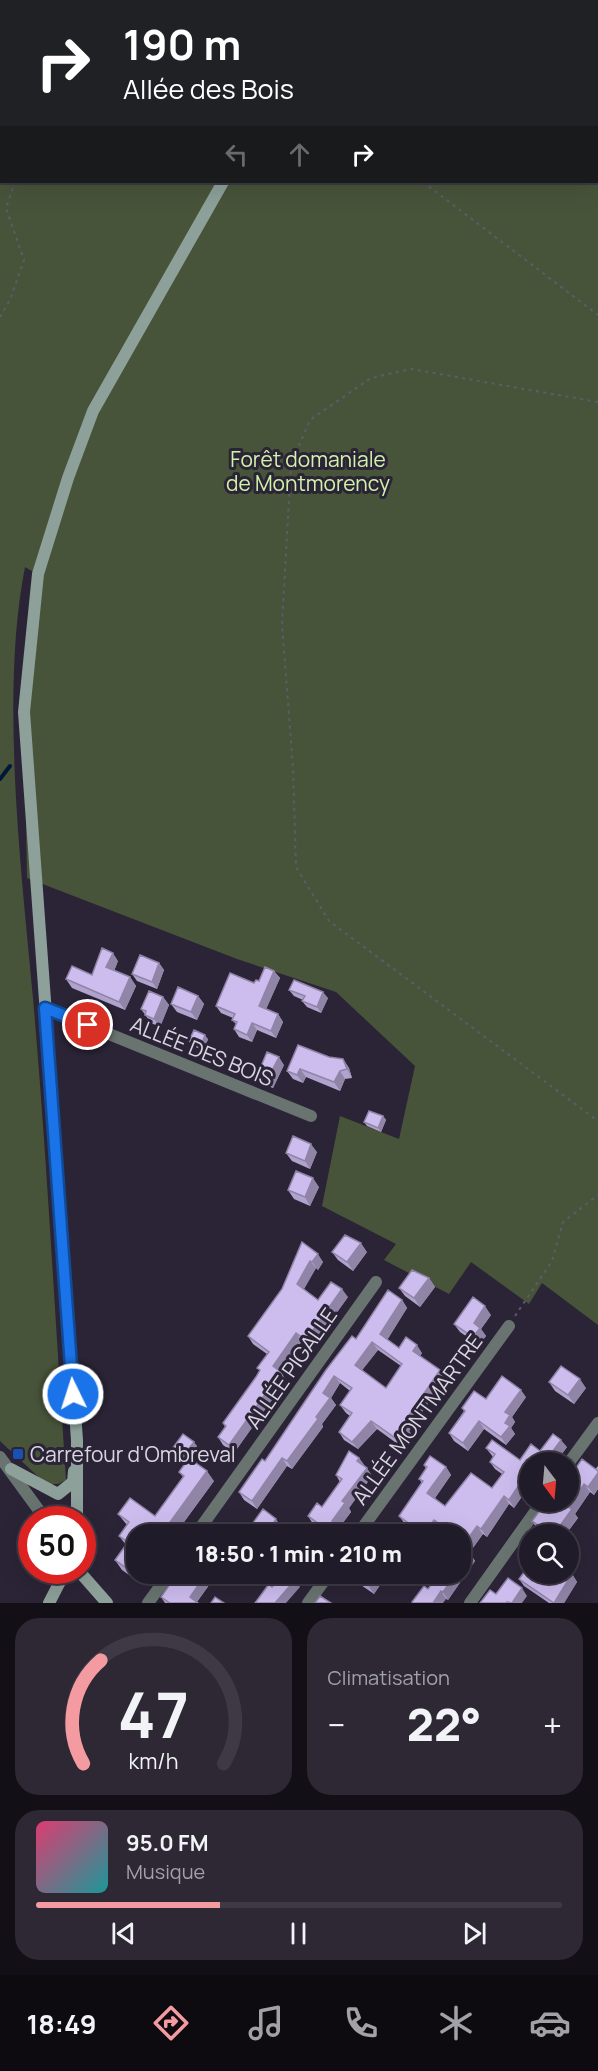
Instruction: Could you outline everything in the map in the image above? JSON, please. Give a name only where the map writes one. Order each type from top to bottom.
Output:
[{"type":"main road","points":[[77,1506],[77,1440],[24,712],[38,574],[68,478],[93,411],[222,183]]},
{"type":"main road","points":[[11,1469],[58,1494],[66,1490],[73,1482],[77,1440]]},
{"type":"main road","points":[[49,1603],[59,1584]]},
{"type":"main road","points":[[90,1584],[106,1603]]},
{"type":"street","name":"ALLÉE DES BOIS","points":[[45,1008],[311,1116]]},
{"type":"street","name":"ALLÉE PIGALLE","points":[[203,1524],[376,1282]]},
{"type":"street","name":"ALLÉE MONTMARTRE","points":[[365,1524],[508,1326]]},
{"type":"street","points":[[577,1452],[598,1423]]},
{"type":"street","points":[[0,1457],[36,1506]]},
{"type":"street","points":[[470,1603],[535,1512]]},
{"type":"street","points":[[148,1603],[162,1584]]},
{"type":"street","points":[[308,1603],[322,1584]]},
{"type":"path","points":[[0,317],[10,300],[24,260],[6,208],[15,183]]},
{"type":"path","points":[[424,183],[598,315]]},
{"type":"path","points":[[598,402],[411,369],[371,378],[310,420],[291,464],[282,625],[293,767],[296,867],[329,921],[598,1120]]},
{"type":"path","points":[[508,1326],[552,1261],[563,1222],[598,1195]]},
{"type":"green space","name":"Forêt domaniale de Montmorency","points":[[0,183],[598,183],[598,1325],[542,1283],[529,1304],[471,1262],[449,1294],[384,1260],[396,1244],[322,1206],[340,1116],[399,1139],[415,1066],[336,992],[237,959],[27,878],[24,712],[37,574],[25,567],[14,670],[15,781],[43,1118],[66,1480],[58,1484],[46,1484],[0,1441]]},
{"type":"building","points":[[102,948],[113,953],[106,967],[130,977],[119,1002],[66,979],[72,966],[92,975]]},
{"type":"building","points":[[140,955],[159,963],[152,982],[132,974]]},
{"type":"building","points":[[265,967],[274,971],[259,1006],[278,1014],[271,1031],[252,1023],[247,1035],[234,1029],[237,1022],[232,1020],[235,1014],[216,1006],[230,973],[254,983],[256,980],[259,981]]},
{"type":"building","points":[[294,980],[323,992],[317,1007],[302,1001],[305,996],[289,990]]},
{"type":"building","points":[[178,987],[198,996],[191,1012],[171,1004]]},
{"type":"building","points":[[149,991],[163,997],[154,1019],[145,1015],[146,1011],[141,1009]]},
{"type":"building","points":[[194,1030],[205,1035],[201,1046],[189,1041]]},
{"type":"building","points":[[298,1045],[329,1057],[343,1059],[347,1069],[340,1071],[334,1082],[300,1069],[297,1075],[287,1071]]},
{"type":"building","points":[[267,1052],[279,1057],[267,1080],[257,1076]]},
{"type":"building","points":[[369,1111],[383,1116],[378,1128],[364,1122]]},
{"type":"building","points":[[293,1136],[311,1144],[305,1161],[286,1153]]},
{"type":"building","points":[[296,1171],[313,1178],[305,1197],[288,1190]]},
{"type":"building","points":[[345,1235],[361,1243],[347,1262],[332,1252]]},
{"type":"building","points":[[302,1242],[318,1254],[312,1262],[310,1261],[297,1284],[318,1300],[331,1282],[342,1289],[306,1340],[296,1333],[273,1366],[281,1372],[229,1445],[218,1437],[226,1426],[223,1423],[256,1377],[260,1370],[257,1368],[269,1352],[248,1336],[282,1289]]},
{"type":"building","points":[[412,1270],[429,1278],[414,1298],[399,1288]]},
{"type":"building","points":[[388,1290],[402,1300],[380,1334],[399,1348],[406,1337],[417,1345],[413,1351],[440,1370],[403,1424],[407,1427],[399,1437],[396,1435],[394,1437],[371,1421],[352,1442],[339,1432],[352,1413],[340,1405],[352,1388],[334,1376],[323,1393],[330,1398],[316,1417],[318,1419],[287,1461],[282,1458],[252,1501],[239,1492],[262,1459],[265,1461],[326,1370],[352,1336],[356,1339]],"holes":[[[372,1342],[402,1364],[386,1388],[355,1365]]]},
{"type":"building","points":[[473,1297],[485,1306],[474,1323],[480,1328],[473,1337],[454,1324]]},
{"type":"building","points":[[561,1366],[580,1379],[568,1395],[549,1382]]},
{"type":"building","points":[[502,1376],[521,1390],[505,1412],[510,1415],[505,1423],[510,1426],[501,1437],[479,1421],[463,1443],[449,1433],[465,1411],[462,1408],[474,1391],[486,1399]]},
{"type":"building","points":[[183,1434],[194,1442],[183,1456],[172,1449]]},
{"type":"building","points":[[553,1434],[561,1440],[552,1452],[526,1452],[531,1444],[540,1451]]},
{"type":"building","points":[[492,1440],[519,1459],[519,1485],[509,1500],[504,1496],[481,1529],[477,1526],[471,1534],[471,1524],[440,1524],[434,1520],[431,1524],[410,1524],[399,1516],[423,1481],[419,1479],[427,1467],[424,1465],[430,1456],[446,1467],[427,1493],[445,1506],[471,1473],[492,1488],[504,1472],[490,1462],[495,1454],[486,1448]]},
{"type":"building","points":[[349,1451],[367,1468],[342,1501],[345,1503],[332,1521],[334,1524],[319,1524],[308,1516],[317,1503],[322,1507],[342,1479],[336,1475]]},
{"type":"building","points":[[189,1458],[207,1471],[169,1524],[128,1524],[129,1522],[118,1514],[130,1498],[155,1516],[184,1476],[179,1472]]},
{"type":"building","points":[[582,1459],[598,1473],[588,1487],[584,1484],[579,1491],[579,1463]]},
{"type":"building","points":[[263,1509],[276,1519],[273,1524],[252,1524]]},
{"type":"building","points":[[539,1512],[570,1512],[561,1524],[536,1524],[532,1521]]},
{"type":"building","points":[[126,1526],[126,1541],[119,1536]]},
{"type":"building","points":[[126,1545],[126,1568],[115,1560]]},
{"type":"building","points":[[508,1578],[522,1588],[512,1603],[480,1603],[490,1590],[496,1594]]},
{"type":"building","points":[[170,1584],[199,1584],[190,1597],[198,1603],[170,1603],[161,1597]]},
{"type":"building","points":[[269,1584],[272,1587],[274,1584],[292,1584],[275,1603],[255,1603]]},
{"type":"building","points":[[432,1584],[449,1584],[433,1603],[412,1602],[424,1586],[428,1589]]},
{"type":"building","points":[[526,1584],[566,1584],[554,1603]]},
{"type":"building","points":[[320,1596],[331,1603],[315,1603]]},
{"type":"building","points":[[215,1597],[224,1603],[211,1603]]},
{"type":"waterway","points":[[0,779],[10,766]]},
{"type":"place","name":"Carrefour d'Ombreval","points":[[18,1454]]},
{"type":"route","points":[[73,1394],[45,1008],[88,1025]]}]
